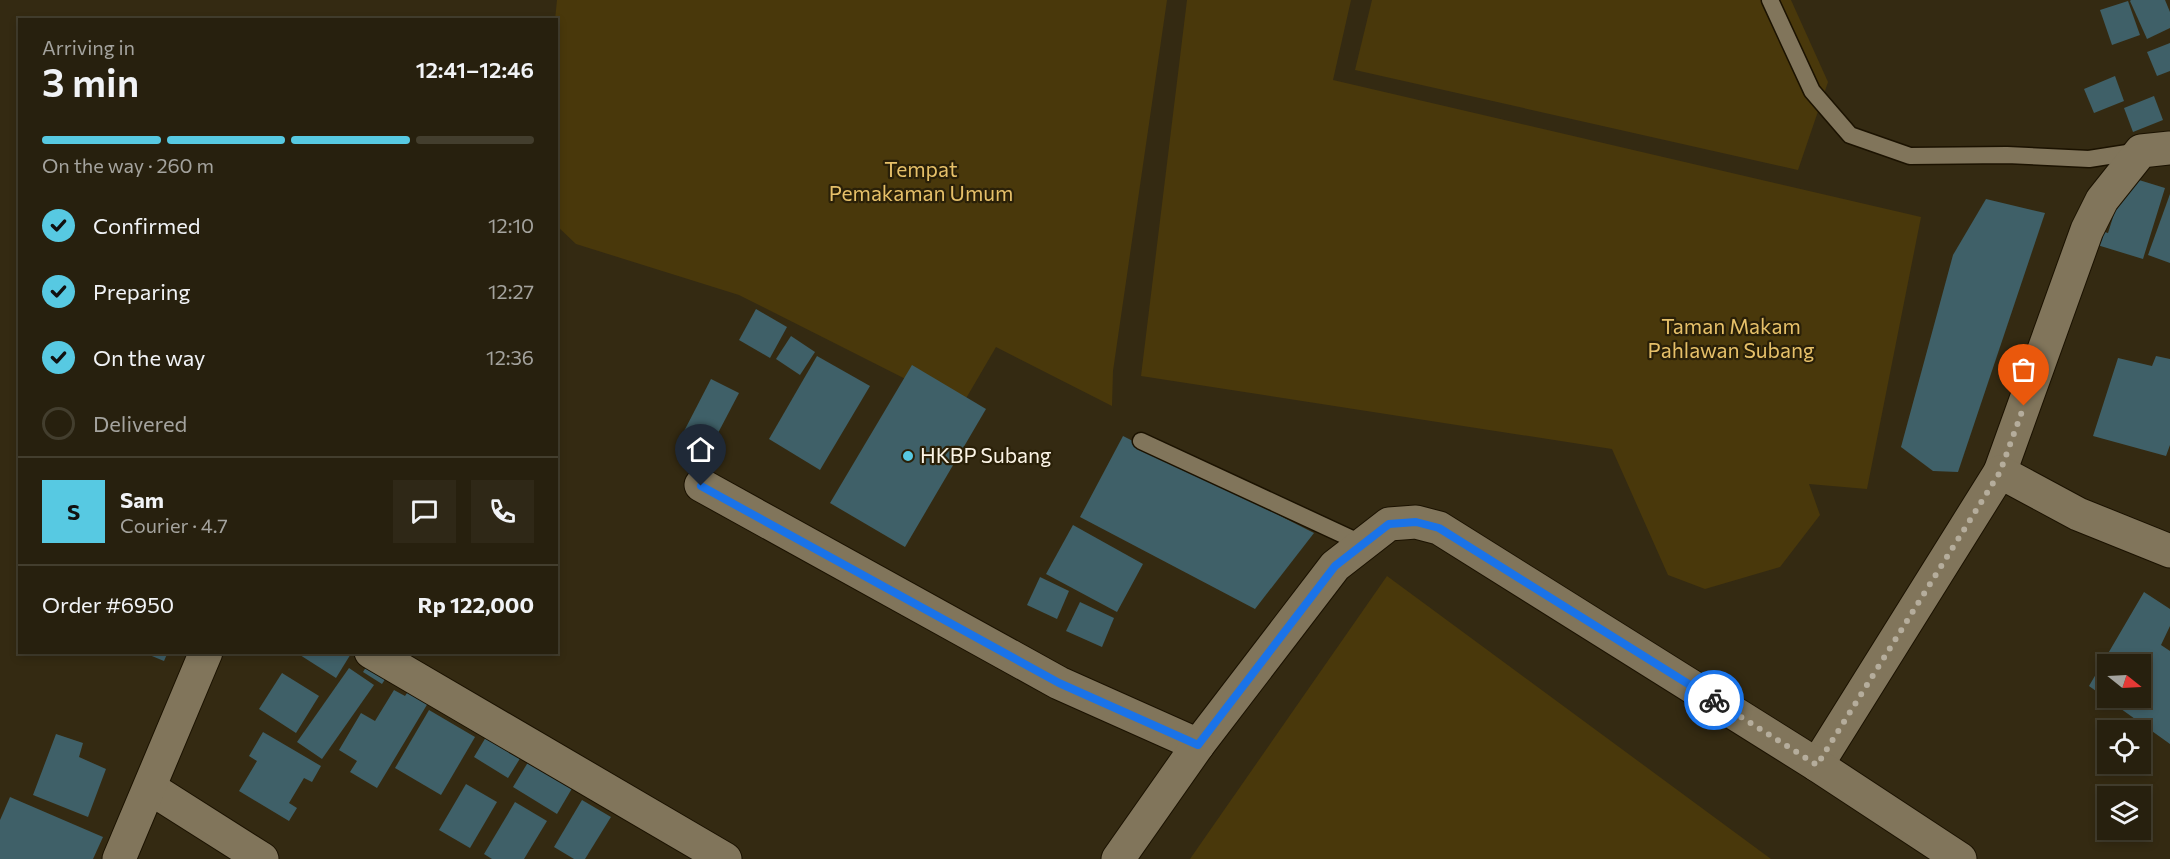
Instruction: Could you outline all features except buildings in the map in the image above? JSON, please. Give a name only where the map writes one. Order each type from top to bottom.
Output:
[{"type":"street","points":[[1817,765],[2000,472],[2087,230],[2102,200],[2155,150]]},
{"type":"street","points":[[2000,472],[2078,513],[2170,551]]},
{"type":"street","points":[[701,486],[1059,683],[1198,745]]},
{"type":"street","points":[[1118,859],[1198,745],[1335,566],[1389,524],[1416,522],[1439,528],[1817,765],[1960,859]]},
{"type":"street","points":[[119,859],[205,654]]},
{"type":"street","points":[[373,654],[725,859]]},
{"type":"street","points":[[150,788],[261,859]]},
{"type":"lane","points":[[1770,0],[1812,91],[1850,135],[1910,156],[2007,155],[2089,159],[2155,150]]},
{"type":"lane","points":[[1142,441],[1363,544]]},
{"type":"green space","name":"Tempat Pemakaman Umum","points":[[557,0],[1167,0],[1113,371],[1112,406],[996,347],[961,407],[739,295],[576,244],[558,227],[558,18],[555,18]]},
{"type":"green space","name":"Taman Makam Pahlawan Subang","points":[[1187,0],[1351,0],[1333,80],[1921,217],[1867,489],[1809,484],[1820,515],[1780,567],[1705,589],[1668,575],[1612,449],[1141,376]]},
{"type":"green space","points":[[1372,0],[1791,0],[1828,82],[1798,170],[1355,70]]},
{"type":"green space","points":[[1387,576],[1771,859],[1190,859]]},
{"type":"way so far","points":[[1714,700],[1817,765],[2000,472],[2024,406]]},
{"type":"place","name":"HKBP Subang","points":[[908,456]]},
{"type":"route","points":[[701,486],[1059,683],[1198,745],[1335,566],[1389,524],[1416,522],[1439,528],[1714,700]]}]
